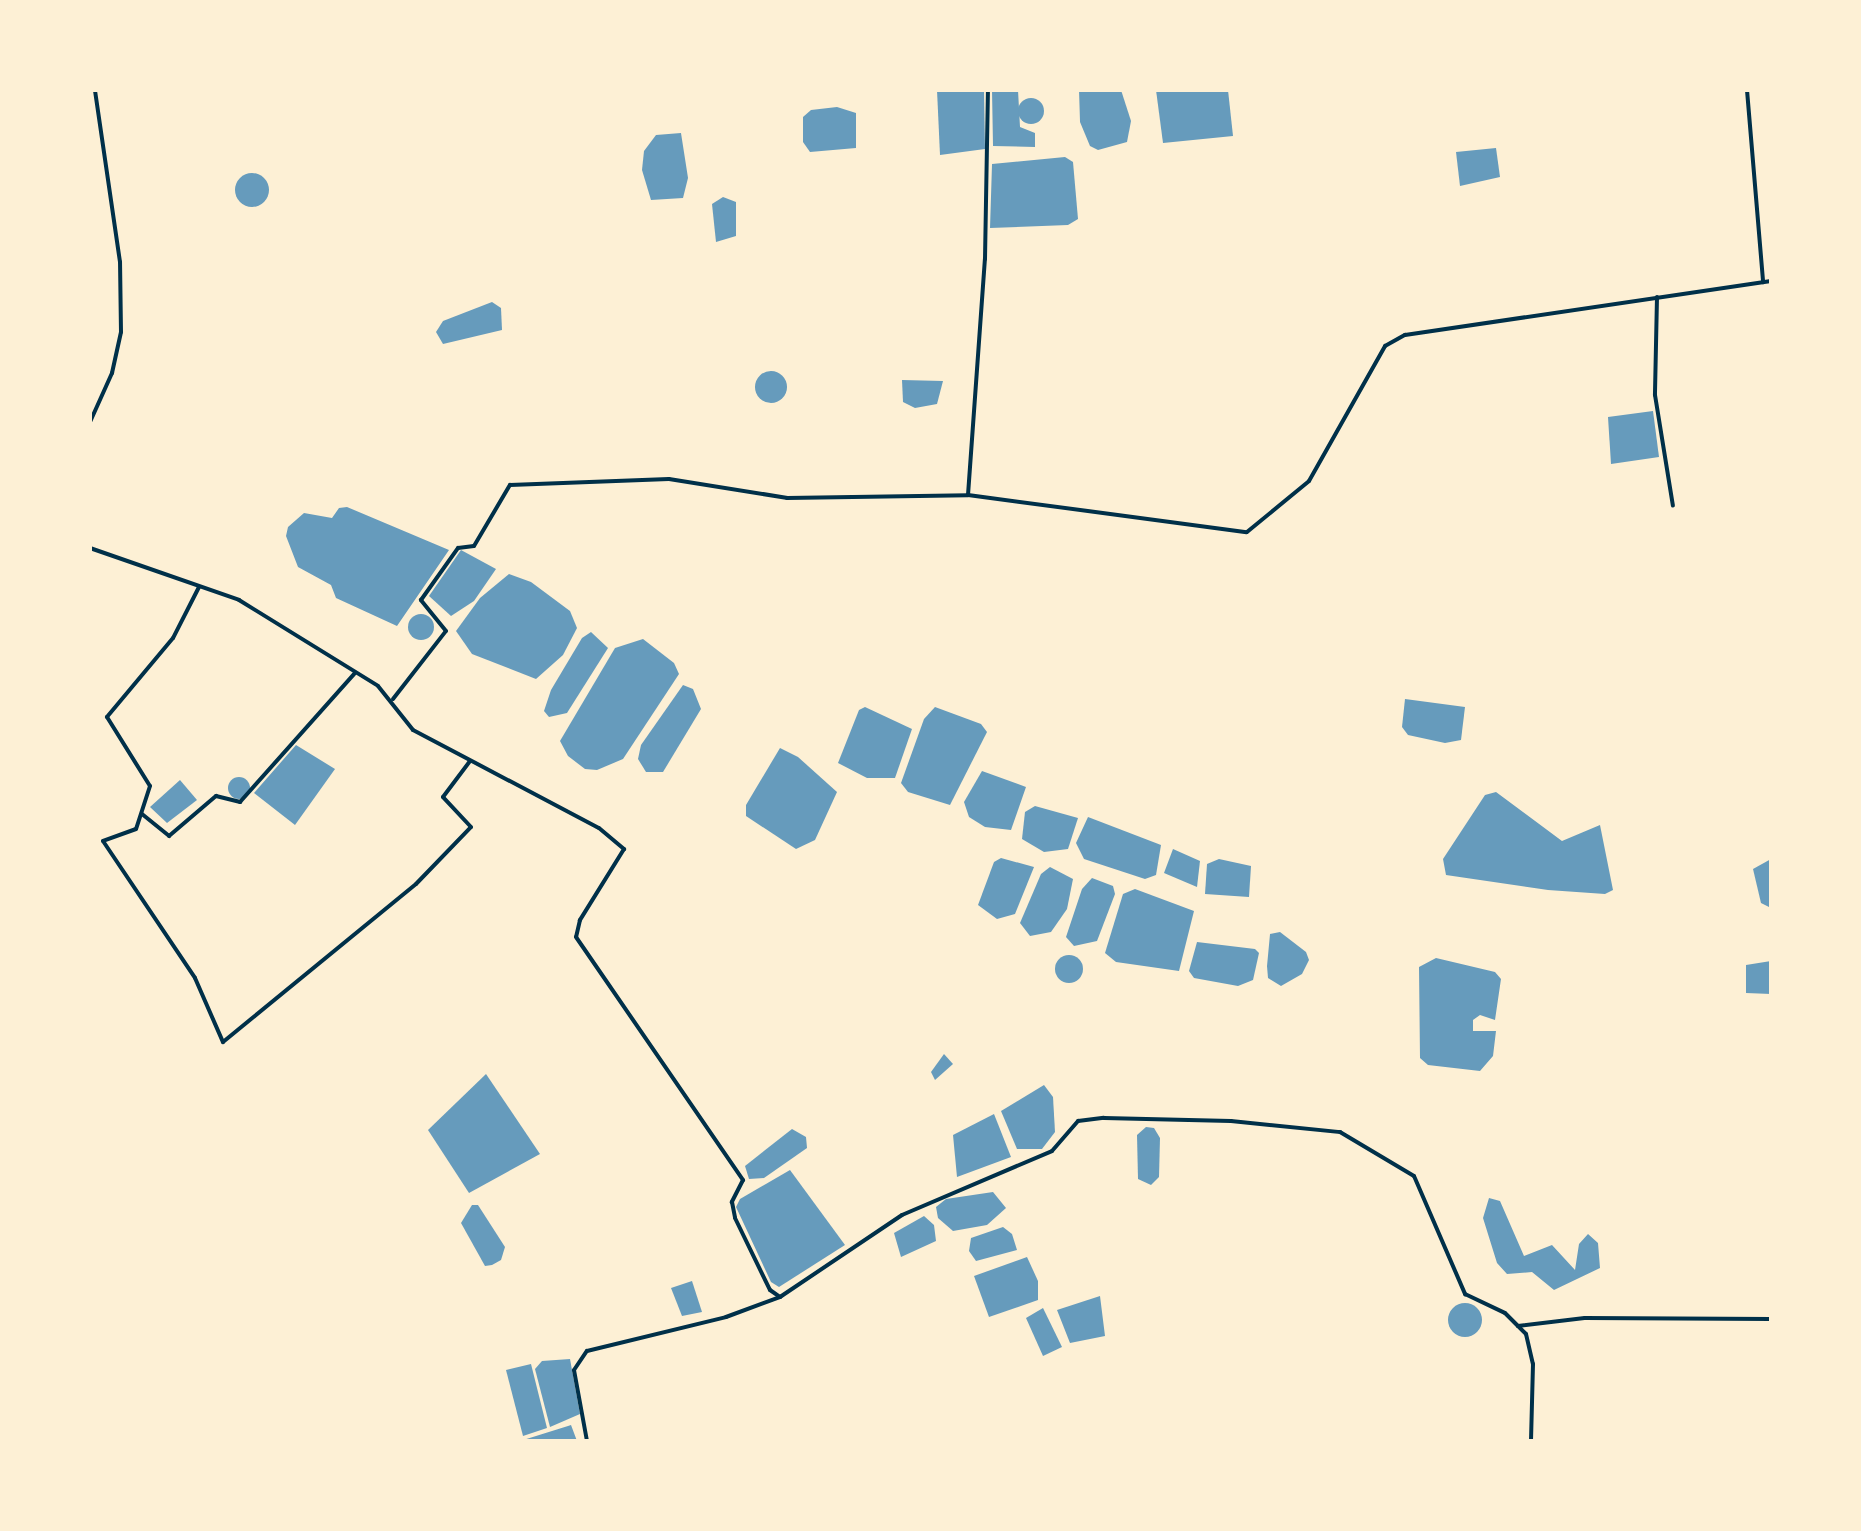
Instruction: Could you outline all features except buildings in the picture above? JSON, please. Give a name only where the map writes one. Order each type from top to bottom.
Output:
[{"type":"street","points":[[90,422],[112,373],[121,332],[120,262],[95,90]]},
{"type":"street","points":[[968,495],[985,259],[988,90]]},
{"type":"street","points":[[1747,90],[1763,282]]},
{"type":"street","points":[[780,1297],[770,1290],[735,1218],[732,1202],[743,1180],[576,937],[580,920],[624,849],[599,828],[413,730],[391,708],[392,700],[446,631],[421,600],[458,548],[474,546],[510,485],[669,479],[787,498],[968,495],[1247,532],[1309,481],[1385,346],[1420,332],[1771,281]]},
{"type":"street","points":[[1657,297],[1655,395],[1673,506]]},
{"type":"street","points":[[90,548],[239,600],[392,700]]},
{"type":"street","points":[[199,587],[173,638],[107,717],[150,786],[136,829],[103,841],[195,978],[223,1042],[416,884],[471,827],[443,797],[470,761]]},
{"type":"street","points":[[142,814],[169,836],[216,796],[240,802],[355,673]]},
{"type":"street","points":[[587,1441],[574,1370],[587,1351],[726,1317],[780,1297],[902,1215],[1052,1151],[1078,1121],[1231,1121],[1340,1132],[1414,1176],[1465,1294],[1505,1313],[1518,1326],[1533,1364],[1531,1441]]},
{"type":"street","points":[[1518,1326],[1585,1318],[1771,1319]]},
{"type":"water","points":[[937,90],[984,90],[985,149],[940,155]]},
{"type":"water","points":[[992,90],[1018,90],[1020,127],[1035,133],[1035,147],[993,146]]},
{"type":"water","points":[[1079,90],[1121,90],[1131,121],[1127,142],[1098,150],[1090,146],[1080,122]]},
{"type":"water","points":[[1156,90],[1228,90],[1233,136],[1163,143]]},
{"type":"water","points":[[1031,98],[1040,102],[1044,111],[1040,120],[1031,124],[1022,120],[1018,111],[1022,102]]},
{"type":"water","points":[[837,107],[856,113],[856,148],[810,152],[803,142],[803,117],[811,110]]},
{"type":"water","points":[[681,133],[688,178],[683,198],[651,200],[642,170],[644,151],[656,135]]},
{"type":"water","points":[[1496,148],[1500,177],[1460,186],[1456,152]]},
{"type":"water","points":[[1065,157],[1073,162],[1078,219],[1068,225],[990,228],[992,164]]},
{"type":"water","points":[[252,173],[264,178],[269,190],[264,202],[252,207],[240,202],[235,190],[240,178]]},
{"type":"water","points":[[723,197],[736,202],[736,236],[716,242],[712,204]]},
{"type":"water","points":[[492,302],[501,308],[502,330],[443,344],[436,332],[443,321]]},
{"type":"water","points":[[771,371],[782,376],[787,387],[782,398],[771,403],[760,398],[755,387],[760,376]]},
{"type":"water","points":[[902,380],[943,381],[937,404],[915,408],[903,402]]},
{"type":"water","points":[[1653,411],[1659,457],[1611,464],[1608,417]]},
{"type":"water","points":[[347,507],[449,550],[397,626],[336,598],[331,585],[298,567],[286,536],[288,527],[304,513],[332,518],[339,508]]},
{"type":"water","points":[[461,550],[496,569],[474,601],[451,616],[429,596]]},
{"type":"water","points":[[509,574],[531,582],[570,611],[577,628],[563,655],[536,679],[472,654],[456,631],[480,598]]},
{"type":"water","points":[[421,614],[431,617],[434,627],[431,637],[421,640],[411,637],[408,627],[411,617]]},
{"type":"water","points":[[591,632],[608,648],[567,713],[549,717],[544,711],[551,690],[582,638]]},
{"type":"water","points":[[643,639],[674,663],[679,674],[623,759],[597,770],[585,769],[568,756],[560,741],[615,648]]},
{"type":"water","points":[[683,685],[693,689],[701,709],[663,772],[646,772],[638,759],[641,745]]},
{"type":"water","points":[[1405,699],[1465,707],[1461,740],[1445,743],[1408,735],[1402,727]]},
{"type":"water","points":[[865,707],[912,729],[895,778],[867,778],[838,763],[859,710]]},
{"type":"water","points":[[935,707],[981,724],[987,732],[950,805],[908,792],[901,783],[924,719]]},
{"type":"water","points":[[296,745],[335,769],[295,825],[254,793]]},
{"type":"water","points":[[780,748],[798,757],[837,792],[815,840],[796,849],[746,816],[746,805]]},
{"type":"water","points":[[982,771],[1026,787],[1011,830],[985,827],[969,817],[964,802]]},
{"type":"water","points":[[239,777],[250,788],[239,799],[228,788]]},
{"type":"water","points":[[180,780],[197,800],[167,823],[150,807]]},
{"type":"water","points":[[1496,792],[1562,841],[1600,825],[1613,890],[1605,894],[1548,890],[1446,875],[1443,859],[1485,795]]},
{"type":"water","points":[[1035,806],[1078,818],[1068,849],[1044,852],[1022,839],[1025,812]]},
{"type":"water","points":[[1088,817],[1161,845],[1156,875],[1145,879],[1084,859],[1076,843]]},
{"type":"water","points":[[1173,849],[1200,861],[1197,887],[1164,873]]},
{"type":"water","points":[[1001,858],[1034,867],[1015,914],[997,919],[978,905],[994,862]]},
{"type":"water","points":[[1219,859],[1251,866],[1249,897],[1205,894],[1207,864]]},
{"type":"water","points":[[1771,859],[1771,908],[1761,903],[1753,869]]},
{"type":"water","points":[[1050,867],[1073,879],[1067,909],[1051,932],[1030,936],[1020,923],[1041,874]]},
{"type":"water","points":[[1092,878],[1113,886],[1115,894],[1097,941],[1074,946],[1066,937],[1082,889]]},
{"type":"water","points":[[1135,889],[1194,911],[1179,971],[1116,962],[1105,953],[1123,894]]},
{"type":"water","points":[[1280,932],[1306,952],[1309,960],[1302,974],[1281,986],[1268,978],[1267,966],[1270,934]]},
{"type":"water","points":[[1197,942],[1255,949],[1259,953],[1253,980],[1238,986],[1194,978],[1189,971]]},
{"type":"water","points":[[1069,955],[1079,959],[1083,969],[1079,979],[1069,983],[1059,979],[1055,969],[1059,959]]},
{"type":"water","points":[[1436,958],[1495,972],[1501,979],[1495,1020],[1480,1015],[1473,1020],[1473,1031],[1496,1031],[1493,1056],[1480,1071],[1428,1065],[1420,1058],[1419,967]]},
{"type":"water","points":[[1771,961],[1771,994],[1746,993],[1746,965]]},
{"type":"water","points":[[944,1054],[953,1064],[935,1080],[931,1072]]},
{"type":"water","points":[[486,1074],[540,1154],[469,1193],[428,1130]]},
{"type":"water","points":[[1044,1085],[1053,1097],[1055,1132],[1042,1149],[1017,1149],[1001,1111]]},
{"type":"water","points":[[994,1114],[1011,1157],[957,1177],[953,1135]]},
{"type":"water","points":[[1146,1127],[1154,1128],[1160,1138],[1159,1177],[1151,1185],[1138,1179],[1137,1135]]},
{"type":"water","points":[[792,1129],[806,1137],[807,1148],[764,1178],[749,1179],[745,1166]]},
{"type":"water","points":[[790,1170],[845,1245],[779,1287],[771,1282],[736,1207],[740,1199]]},
{"type":"water","points":[[993,1192],[1006,1208],[987,1225],[953,1231],[938,1218],[936,1207],[946,1199]]},
{"type":"water","points":[[1489,1198],[1500,1201],[1524,1256],[1552,1245],[1575,1270],[1579,1244],[1588,1234],[1598,1243],[1600,1268],[1554,1290],[1532,1272],[1507,1274],[1497,1263],[1483,1218]]},
{"type":"water","points":[[472,1205],[478,1205],[505,1247],[501,1260],[492,1265],[485,1266],[461,1223]]},
{"type":"water","points":[[924,1216],[934,1225],[936,1241],[901,1257],[894,1233]]},
{"type":"water","points":[[1003,1227],[1012,1234],[1017,1250],[976,1261],[969,1251],[971,1238]]},
{"type":"water","points":[[1027,1257],[1038,1281],[1038,1300],[989,1317],[974,1276]]},
{"type":"water","points":[[692,1281],[702,1312],[682,1316],[671,1288]]},
{"type":"water","points":[[1100,1296],[1105,1336],[1070,1343],[1057,1310]]},
{"type":"water","points":[[1465,1303],[1477,1308],[1482,1320],[1477,1332],[1465,1337],[1453,1332],[1448,1320],[1453,1308]]},
{"type":"water","points":[[1043,1308],[1062,1347],[1043,1356],[1026,1318]]},
{"type":"water","points":[[570,1359],[580,1414],[550,1427],[535,1369],[542,1361]]},
{"type":"water","points":[[531,1364],[547,1428],[523,1436],[506,1370]]},
{"type":"water","points":[[571,1425],[577,1441],[520,1441],[568,1426]]}]
